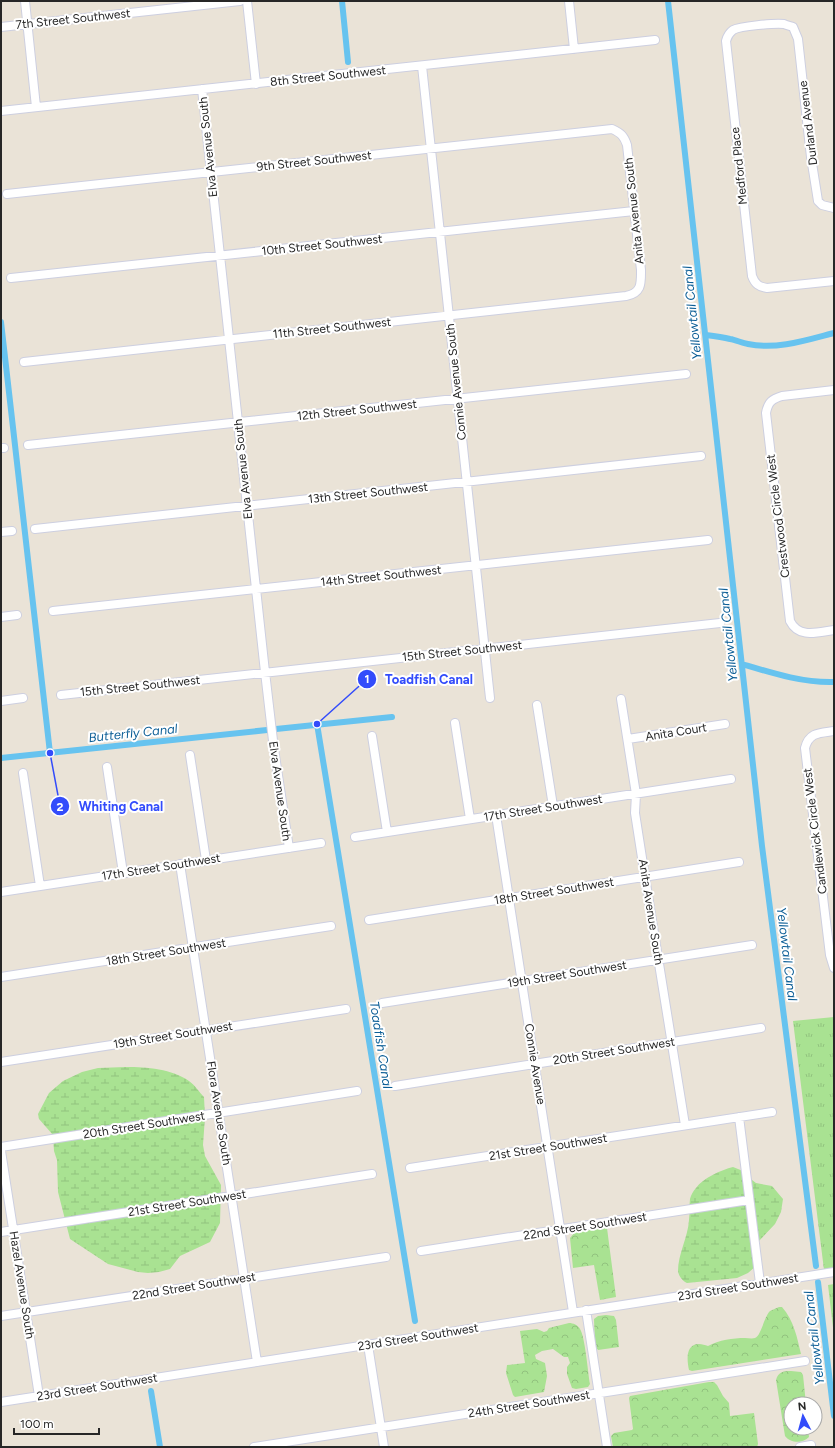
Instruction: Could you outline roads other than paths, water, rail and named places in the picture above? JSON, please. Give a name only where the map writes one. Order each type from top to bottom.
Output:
[{"type":"street","points":[[25,1],[36,108]]},
{"type":"street","name":"7th Street Southwest","points":[[1,27],[240,1]]},
{"type":"street","points":[[247,1],[256,84]]},
{"type":"street","points":[[569,1],[574,49]]},
{"type":"street","name":"Medford Place","points":[[792,28],[784,24],[740,28],[732,30],[726,41],[752,276],[755,283],[761,288],[834,281]]},
{"type":"street","name":"Durland Avenue","points":[[792,28],[798,39],[811,157],[818,201],[822,205],[834,208]]},
{"type":"street","name":"8th Street Southwest","points":[[1,111],[655,40]]},
{"type":"street","name":"Connie Avenue South","points":[[422,66],[490,698]]},
{"type":"street","name":"Elva Avenue South","points":[[202,89],[265,672],[274,749],[289,848]]},
{"type":"street","name":"9th Street Southwest","points":[[7,194],[612,129],[621,133]]},
{"type":"street","name":"Anita Avenue South","points":[[621,133],[627,145],[640,270],[641,284],[639,290]]},
{"type":"street","name":"10th Street Southwest","points":[[11,278],[634,211]]},
{"type":"street","name":"11th Street Southwest","points":[[24,362],[626,296],[632,295],[639,290]]},
{"type":"street","name":"12th Street Southwest","points":[[28,445],[686,374]]},
{"type":"street","name":"Crestwood Circle West","points":[[834,390],[774,398],[768,404],[766,412],[790,621],[793,627],[798,631],[805,633],[834,630]]},
{"type":"street","name":"13th Street Southwest","points":[[35,528],[701,456]]},
{"type":"street","points":[[1,532],[12,531]]},
{"type":"street","name":"14th Street Southwest","points":[[53,611],[708,540]]},
{"type":"street","points":[[1,617],[17,615]]},
{"type":"street","name":"15th Street Southwest","points":[[61,695],[720,623]]},
{"type":"street","points":[[1,701],[23,698]]},
{"type":"street","name":"Anita Avenue South","points":[[621,699],[636,794],[636,813],[645,877],[684,1125]]},
{"type":"street","points":[[537,705],[553,806]]},
{"type":"street","points":[[455,723],[470,819]]},
{"type":"street","name":"Anita Court","points":[[628,739],[725,724]]},
{"type":"street","name":"Candlewick Circle West","points":[[834,731],[816,734],[810,737],[805,748],[831,963],[834,968]]},
{"type":"street","points":[[372,736],[387,832]]},
{"type":"street","points":[[190,755],[206,860]]},
{"type":"street","points":[[107,767],[123,873]]},
{"type":"street","points":[[23,773],[40,886]]},
{"type":"street","name":"17th Street Southwest","points":[[355,837],[731,779]]},
{"type":"street","name":"Connie Avenue","points":[[496,815],[573,1312]]},
{"type":"street","name":"17th Street Southwest","points":[[1,892],[321,843]]},
{"type":"street","name":"18th Street Southwest","points":[[369,920],[739,862]]},
{"type":"street","name":"Flora Avenue South","points":[[180,864],[258,1362]]},
{"type":"street","name":"18th Street Southwest","points":[[1,977],[331,926]]},
{"type":"street","name":"19th Street Southwest","points":[[382,1002],[752,945]]},
{"type":"street","name":"19th Street Southwest","points":[[1,1062],[346,1009]]},
{"type":"street","name":"20th Street Southwest","points":[[395,1086],[761,1028]]},
{"type":"street","name":"20th Street Southwest","points":[[1,1147],[357,1091]]},
{"type":"street","points":[[760,1283],[739,1117],[772,1112]]},
{"type":"street","name":"21st Street Southwest","points":[[410,1168],[739,1117]]},
{"type":"street","name":"Hazel Avenue South","points":[[1,1151],[39,1396]]},
{"type":"street","name":"21st Street Southwest","points":[[1,1232],[372,1174]]},
{"type":"street","name":"22nd Street Southwest","points":[[421,1251],[749,1200]]},
{"type":"street","name":"22nd Street Southwest","points":[[1,1316],[386,1257]]},
{"type":"street","name":"23rd Street Southwest","points":[[1,1402],[834,1272]]},
{"type":"street","points":[[586,1310],[607,1447]]},
{"type":"street","points":[[368,1345],[384,1447]]},
{"type":"street","name":"24th Street Southwest","points":[[254,1447],[805,1361]]},
{"type":"street","points":[[800,1447],[811,1445]]},
{"type":"waterway","points":[[342,1],[348,62]]},
{"type":"waterway","name":"Yellowtail Canal","points":[[668,1],[762,846],[816,1266]]},
{"type":"waterway","points":[[1,322],[50,753]]},
{"type":"waterway","points":[[706,335],[727,338],[759,346],[770,346],[803,341],[834,333]]},
{"type":"waterway","points":[[742,664],[799,679],[834,682]]},
{"type":"waterway","name":"Butterfly Canal","points":[[276,729],[392,717]]},
{"type":"waterway","name":"Toadfish Canal","points":[[317,724],[415,1321]]},
{"type":"waterway","name":"Butterfly Canal","points":[[1,758],[267,730]]},
{"type":"waterway","name":"Yellowtail Canal","points":[[818,1282],[834,1416]]},
{"type":"waterway","points":[[151,1391],[160,1447]]},
{"type":"place","name":"Toadfish Canal","points":[[317,724]]},
{"type":"place","name":"Whiting Canal","points":[[50,753]]}]
